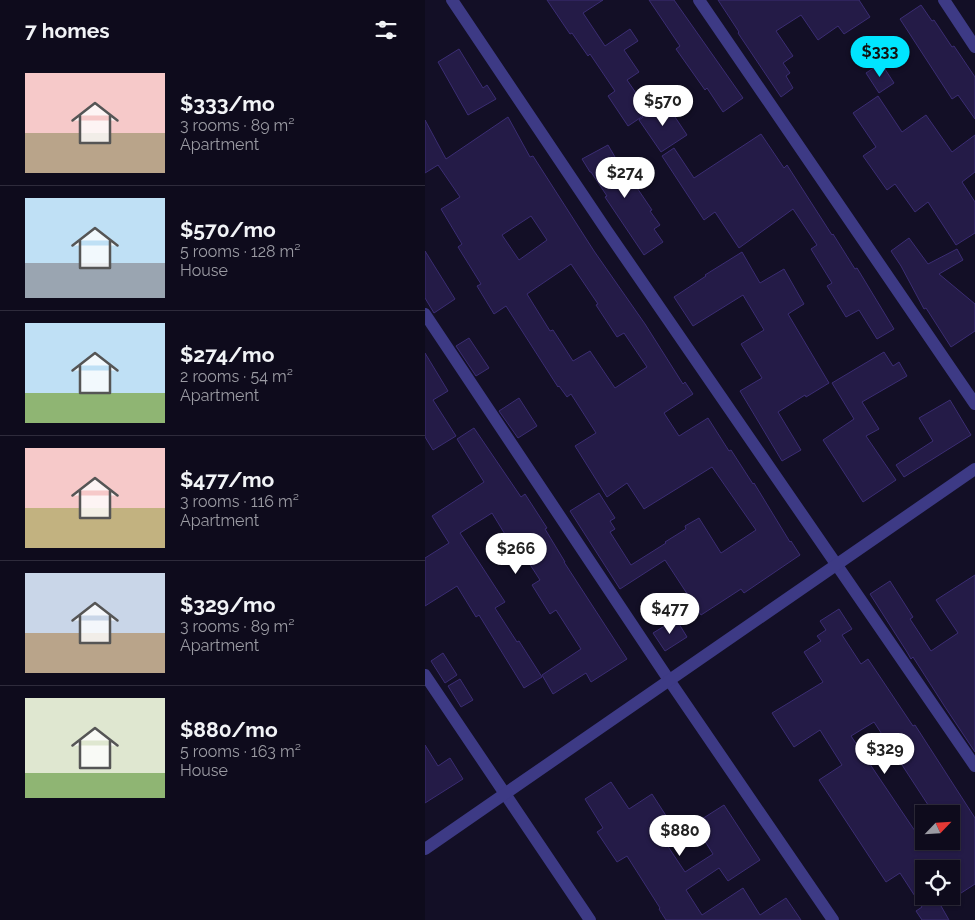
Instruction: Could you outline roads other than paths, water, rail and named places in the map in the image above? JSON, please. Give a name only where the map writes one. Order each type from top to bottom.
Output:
[{"type":"street","points":[[452,0],[607,231],[838,564],[975,766]]},
{"type":"street","points":[[699,0],[975,404]]},
{"type":"street","points":[[944,0],[975,47]]},
{"type":"street","points":[[425,314],[669,680],[833,920]]},
{"type":"street","points":[[425,849],[975,469]]},
{"type":"street","points":[[425,675],[591,920]]}]
